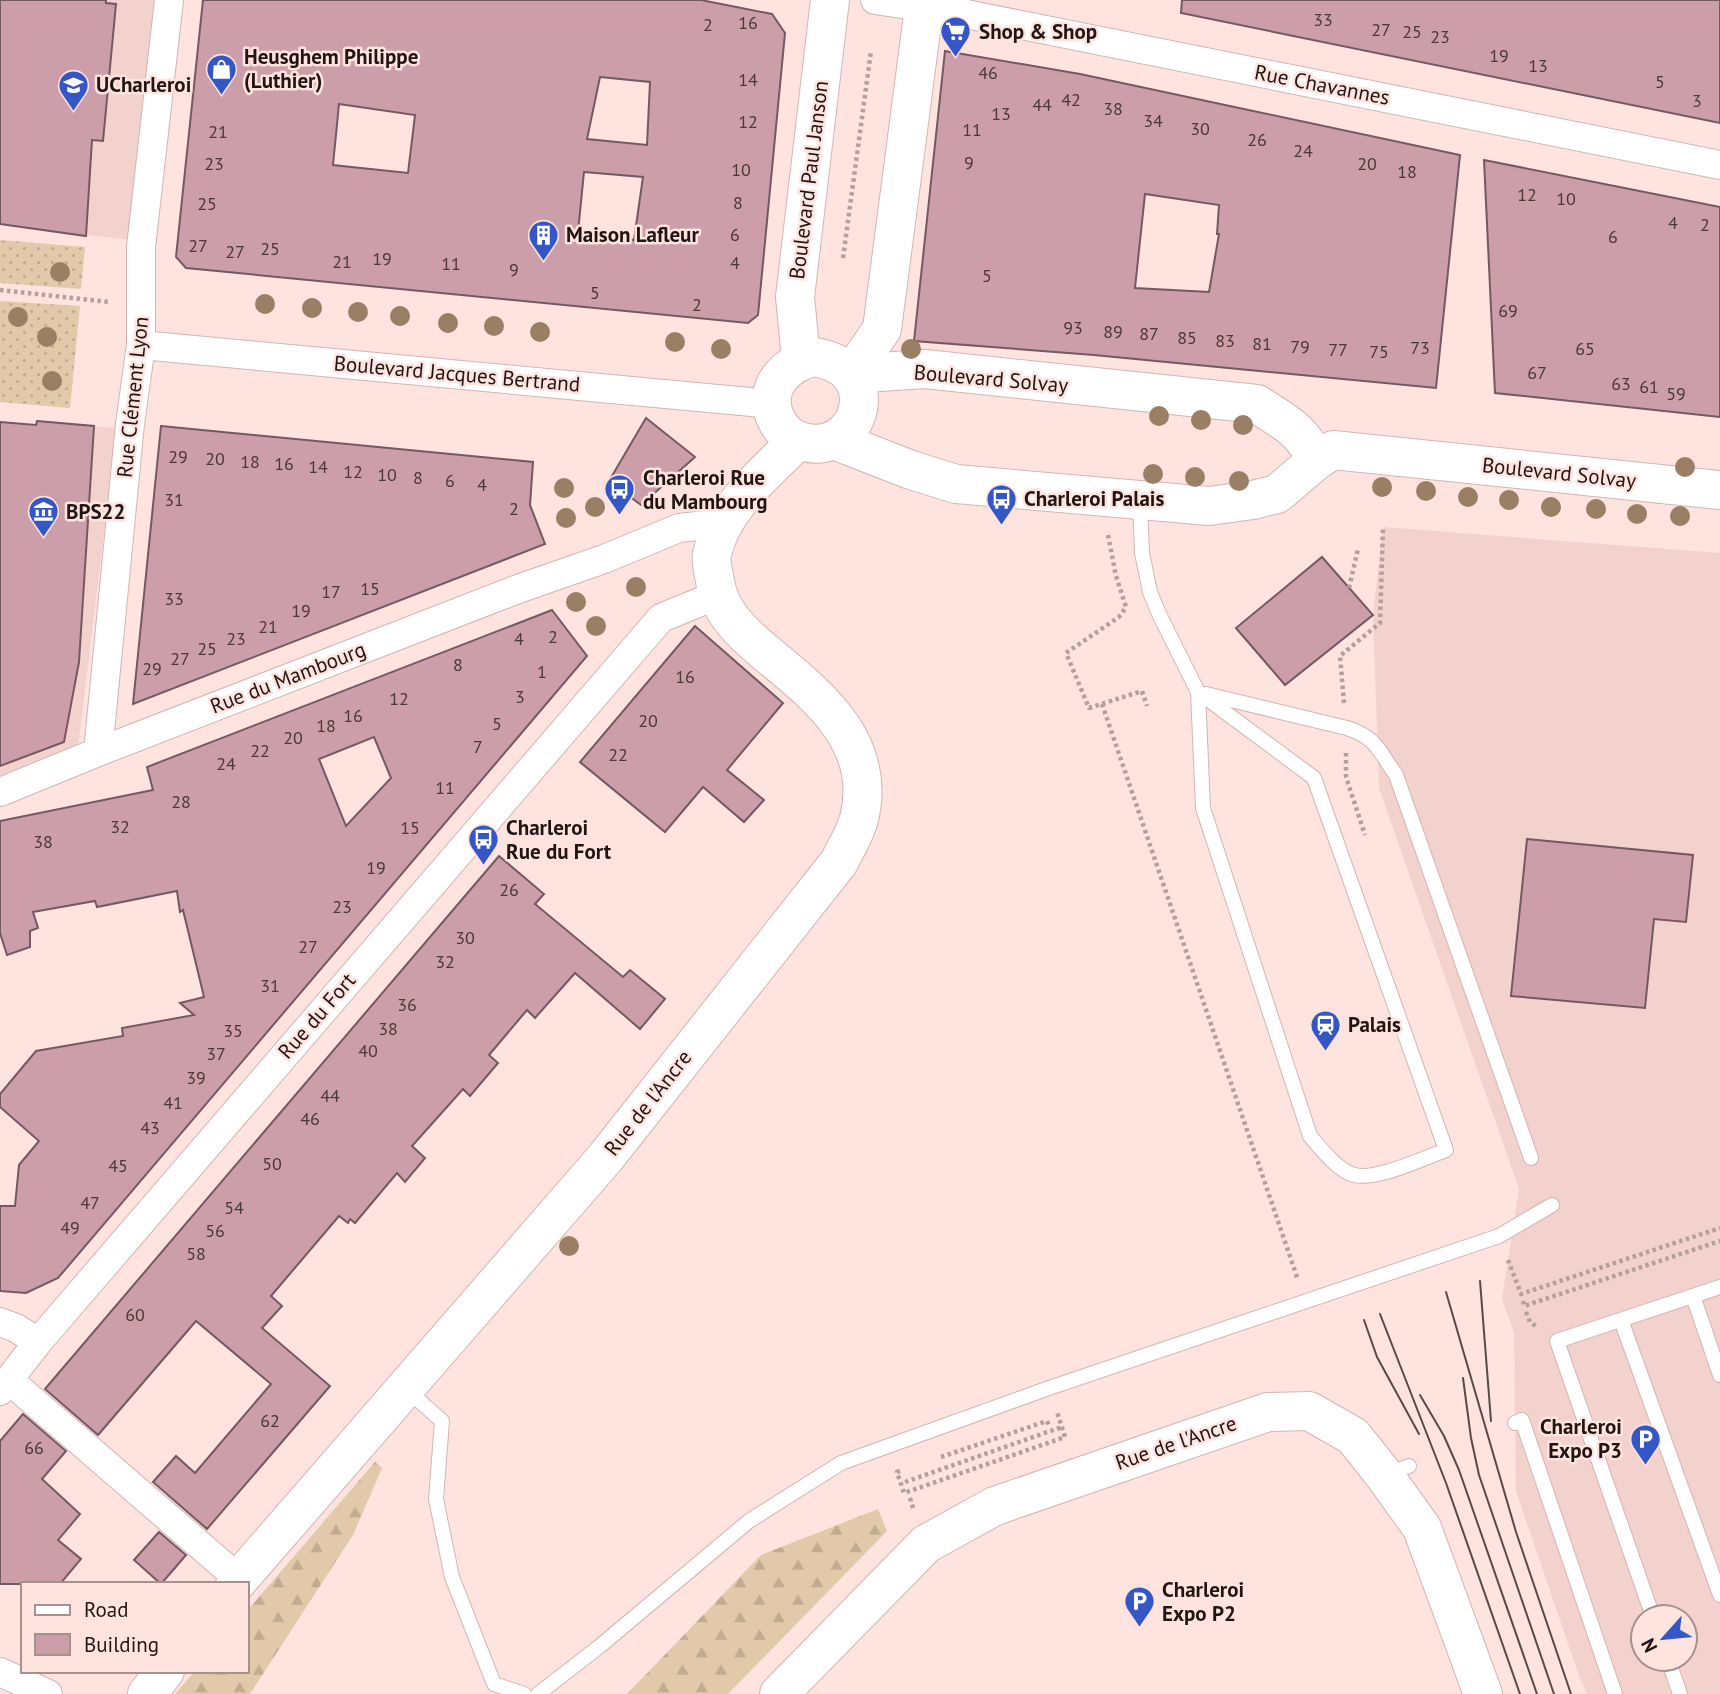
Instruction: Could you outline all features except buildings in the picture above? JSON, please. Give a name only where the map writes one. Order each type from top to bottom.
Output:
[{"type":"street","name":"Rue Clément Lyon","points":[[98,752],[130,424],[141,345],[141,247],[169,0]]},
{"type":"street","name":"Boulevard Paul Janson","points":[[801,359],[795,297],[830,0]]},
{"type":"street","name":"Rue Chavannes","points":[[875,0],[925,4],[1720,165]]},
{"type":"street","points":[[850,374],[882,329],[925,4]]},
{"type":"street","name":"Boulevard Jacques Bertrand","points":[[141,345],[772,404]]},
{"type":"street","points":[[717,595],[711,556],[724,523],[737,503],[816,441],[846,432],[855,419],[858,384],[836,362],[815,357],[801,359],[778,377],[772,404],[782,429],[816,441]]},
{"type":"street","name":"Boulevard Solvay","points":[[850,374],[925,369],[1257,404],[1293,427],[1328,465]]},
{"type":"street","name":"Boulevard Solvay","points":[[816,441],[956,484],[1209,506],[1278,494],[1328,465],[1333,450],[1720,490]]},
{"type":"street","name":"Rue du Mambourg","points":[[0,792],[518,589],[578,569],[679,527],[724,523]]},
{"type":"street","name":"Rue du Fort","points":[[5,1386],[38,1342],[661,618],[717,595]]},
{"type":"street","name":"Rue de l'Ancre","points":[[237,1582],[606,1157],[839,862],[859,820],[862,781],[852,741],[823,702],[753,642],[730,618],[717,595]]},
{"type":"street","points":[[0,1322],[16,1328],[38,1342]]},
{"type":"street","points":[[5,1386],[237,1582]]},
{"type":"street","name":"Rue de l'Ancre","points":[[779,1694],[926,1544],[995,1506],[1268,1412],[1309,1411],[1353,1436],[1396,1470],[1422,1528],[1483,1694]]},
{"type":"street","points":[[0,1672],[48,1694]]},
{"type":"street","points":[[147,1694],[163,1673]]},
{"type":"lane","points":[[1140,500],[1142,553],[1150,592],[1198,692],[1203,808],[1310,1136],[1334,1162],[1350,1174],[1365,1177],[1383,1175],[1446,1150],[1314,778],[1198,692]]},
{"type":"lane","points":[[1198,692],[1347,727],[1364,733],[1372,740],[1396,775],[1531,1158]]},
{"type":"lane","points":[[538,1694],[600,1646],[749,1521],[841,1463],[1049,1388],[1499,1236],[1552,1205]]},
{"type":"lane","points":[[1648,1603],[1557,1341],[1720,1287]]},
{"type":"lane","points":[[1693,1296],[1720,1375]]},
{"type":"lane","points":[[1621,1320],[1720,1595]]},
{"type":"lane","points":[[404,1387],[442,1421],[436,1499],[452,1577],[494,1684],[524,1694]]},
{"type":"lane","points":[[1515,1423],[1522,1420],[1615,1694]]},
{"type":"lane","points":[[1673,1673],[1680,1694]]},
{"type":"path","points":[[825,42],[918,60]]},
{"type":"path","points":[[843,258],[871,51]]},
{"type":"path","points":[[0,290],[142,305]]},
{"type":"path","points":[[1365,835],[1346,777],[1347,727],[1340,656],[1380,623],[1383,527]]},
{"type":"path","points":[[1108,530],[1116,576],[1126,607],[1119,617],[1066,653],[1089,708],[1142,691],[1147,706]]},
{"type":"path","points":[[1349,588],[1358,549]]},
{"type":"path","points":[[1102,704],[1306,1302]]},
{"type":"path","points":[[1499,1236],[1521,1294],[1720,1228]]},
{"type":"path","points":[[1523,1301],[1524,1306],[1720,1241]]},
{"type":"path","points":[[909,1468],[897,1472],[904,1493],[1065,1437],[1049,1388]]},
{"type":"path","points":[[934,1459],[1047,1421],[1049,1426]]},
{"type":"path","points":[[905,1482],[1062,1427]]},
{"type":"shaded area","name":"UCharleroi","points":[[0,0],[157,0],[130,240],[0,224]]},
{"type":"shaded area","name":"BPS22","points":[[37,421],[113,428],[117,425],[78,748],[0,775],[0,422],[36,425]]},
{"type":"shaded area","points":[[1383,527],[1720,553],[1720,1694],[1587,1694],[1579,1676],[1516,1491],[1514,1333],[1502,1299],[1519,1189],[1379,788],[1373,615]]},
{"type":"green space","points":[[0,240],[85,247],[81,289],[0,283]]},
{"type":"green space","points":[[0,301],[80,306],[70,408],[0,402]]},
{"type":"green space","points":[[375,1462],[382,1468],[353,1535],[250,1694],[175,1694],[193,1673],[248,1673],[248,1610]]},
{"type":"green space","points":[[878,1509],[887,1531],[728,1694],[627,1694],[761,1555]]},
{"type":"tram line","points":[[1480,1281],[1491,1421]]},
{"type":"tram line","points":[[1446,1292],[1516,1532],[1571,1694]]},
{"type":"tram line","points":[[1380,1314],[1446,1483],[1520,1694]]},
{"type":"tram line","points":[[1364,1320],[1377,1357],[1419,1434]]},
{"type":"tram line","points":[[1463,1378],[1479,1475],[1554,1694]]},
{"type":"tram line","points":[[1420,1395],[1444,1436],[1459,1470],[1537,1694]]},
{"type":"place","name":"Shop & Shop","points":[[956,59]]},
{"type":"place","name":"Heusghem Philippe (Luthier)","points":[[221,96]]},
{"type":"place","name":"UCharleroi","points":[[73,112]]},
{"type":"place","name":"Maison Lafleur","points":[[543,262]]},
{"type":"place","name":"Charleroi Rue du Mambourg","points":[[620,517]]},
{"type":"place","name":"Charleroi Palais","points":[[1001,526]]},
{"type":"place","name":"BPS22","points":[[43,539]]},
{"type":"place","name":"Charleroi Rue du Fort","points":[[483,867]]},
{"type":"place","name":"Palais","points":[[1325,1052]]},
{"type":"place","name":"Charleroi Expo P3","points":[[1645,1466]]},
{"type":"place","name":"Charleroi Expo P2","points":[[1139,1629]]}]
